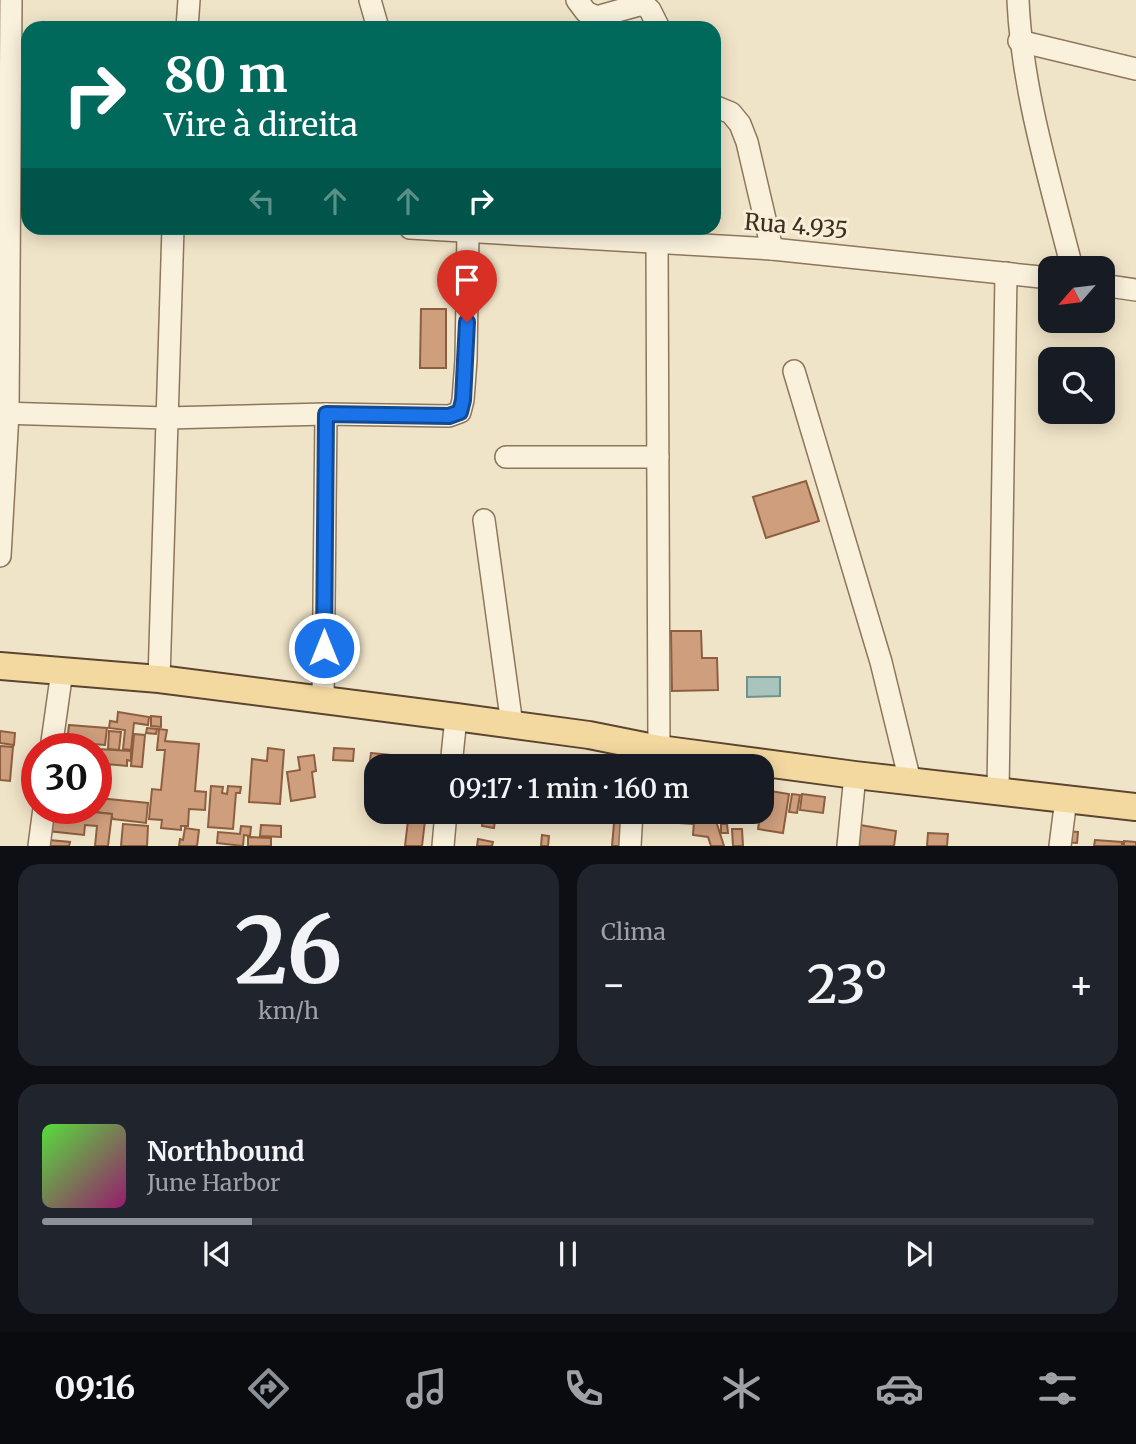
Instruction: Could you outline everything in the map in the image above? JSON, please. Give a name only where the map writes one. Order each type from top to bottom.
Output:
[{"type":"main road","points":[[0,666],[159,679],[512,724],[589,735],[643,753],[1136,807]]},
{"type":"street","points":[[0,556],[12,195],[11,0]]},
{"type":"street","points":[[188,21],[189,0]]},
{"type":"street","points":[[370,0],[376,21]]},
{"type":"street","points":[[577,0],[586,12],[596,17],[643,4],[656,21]]},
{"type":"street","points":[[1018,0],[1019,41],[1026,82],[1069,256]]},
{"type":"street","points":[[1019,41],[1136,69]]},
{"type":"street","points":[[721,109],[731,113],[740,124],[747,142],[772,248]]},
{"type":"street","points":[[159,679],[173,235]]},
{"type":"street","points":[[4,413],[167,418],[326,414],[449,416],[460,412],[466,360],[468,235]]},
{"type":"street","name":"Rua 4.935","points":[[534,235],[772,248],[1038,277]]},
{"type":"street","points":[[643,753],[658,457],[657,243]]},
{"type":"street","points":[[998,791],[1006,273]]},
{"type":"street","points":[[1115,287],[1136,290]]},
{"type":"street","points":[[794,371],[881,662],[910,781]]},
{"type":"street","points":[[323,700],[326,414]]},
{"type":"street","points":[[506,457],[658,457]]},
{"type":"street","points":[[484,520],[512,724]]},
{"type":"street","points":[[53,733],[62,671]]},
{"type":"street","points":[[452,754],[456,717]]},
{"type":"street","points":[[848,845],[855,775]]},
{"type":"street","points":[[1060,845],[1066,799]]},
{"type":"street","points":[[39,845],[42,824]]},
{"type":"street","points":[[443,845],[445,824]]},
{"type":"street","points":[[630,845],[631,824]]},
{"type":"water","points":[[747,677],[780,677],[780,696],[747,697]]},
{"type":"building","points":[[421,309],[446,309],[446,368],[420,368]]},
{"type":"building","points":[[806,481],[819,521],[766,538],[753,497]]},
{"type":"building","points":[[671,631],[701,631],[702,658],[717,658],[718,690],[672,691]]},
{"type":"building","points":[[118,712],[149,717],[148,725],[134,723],[131,750],[123,749],[125,730],[109,728],[110,721],[117,722]]},
{"type":"building","points":[[151,716],[161,717],[161,727],[151,726]]},
{"type":"building","points":[[69,725],[107,728],[106,733],[68,733]]},
{"type":"building","points":[[147,728],[157,729],[156,734],[146,733]]},
{"type":"building","points":[[159,729],[167,730],[165,741],[199,744],[195,791],[206,792],[205,810],[189,809],[188,826],[181,826],[181,830],[161,828],[162,820],[149,819],[152,789],[161,790],[165,750],[157,750]]},
{"type":"building","points":[[0,731],[15,733],[14,745],[0,743]]},
{"type":"building","points":[[121,732],[119,750],[112,749],[112,733],[109,733]]},
{"type":"building","points":[[134,734],[145,735],[142,767],[131,766]]},
{"type":"building","points":[[0,746],[13,747],[10,781],[0,780]]},
{"type":"building","points":[[268,748],[284,750],[280,804],[249,802],[252,759],[267,761]]},
{"type":"building","points":[[334,748],[354,749],[353,761],[333,760]]},
{"type":"building","points":[[112,750],[131,751],[131,761],[127,760],[127,766],[112,765]]},
{"type":"building","points":[[314,755],[316,771],[312,772],[315,797],[291,801],[287,772],[300,770],[298,757]]},
{"type":"building","points":[[211,786],[223,787],[222,793],[227,794],[228,786],[241,787],[240,793],[236,793],[233,829],[208,827]]},
{"type":"building","points":[[774,792],[789,794],[783,833],[758,829],[759,824],[774,824]]},
{"type":"building","points":[[792,794],[800,795],[797,813],[789,812]]},
{"type":"building","points":[[802,794],[825,797],[823,813],[800,810]]},
{"type":"building","points":[[112,799],[148,803],[146,823],[113,819]]},
{"type":"building","points":[[49,824],[111,824],[108,846],[95,846],[97,826],[85,825],[84,835],[48,831]]},
{"type":"building","points":[[123,824],[148,826],[147,846],[121,846]]},
{"type":"building","points":[[408,824],[425,824],[422,846],[405,846]]},
{"type":"building","points":[[482,824],[494,824],[494,828]]},
{"type":"building","points":[[614,824],[627,824],[625,846],[612,846]]},
{"type":"building","points":[[694,824],[717,824],[724,846],[711,846],[708,837],[693,835]]},
{"type":"building","points":[[721,824],[727,824],[728,833],[721,833]]},
{"type":"building","points":[[261,825],[281,826],[281,837],[260,836]]},
{"type":"building","points":[[860,825],[896,831],[894,846],[857,846]]},
{"type":"building","points":[[241,826],[251,827],[250,836],[244,835],[243,846],[217,843],[218,832],[240,834]]},
{"type":"building","points":[[185,828],[199,830],[197,846],[179,846]]},
{"type":"building","points":[[732,829],[742,829],[743,846],[733,846]]},
{"type":"building","points":[[1065,831],[1078,832],[1077,843],[1064,842]]},
{"type":"building","points":[[928,833],[948,834],[947,846],[927,846]]},
{"type":"building","points":[[542,835],[549,836],[548,846],[541,846]]},
{"type":"building","points":[[248,837],[271,838],[271,846],[248,846]]},
{"type":"building","points":[[478,839],[493,842],[492,846],[477,846]]},
{"type":"building","points":[[49,840],[70,842],[69,846],[48,846]]},
{"type":"building","points":[[1095,840],[1122,842],[1122,846],[1094,846]]},
{"type":"building","points":[[1124,841],[1136,842],[1136,846],[1124,846]]},
{"type":"route","points":[[324,648],[326,414],[449,416],[460,412],[467,322]]}]
